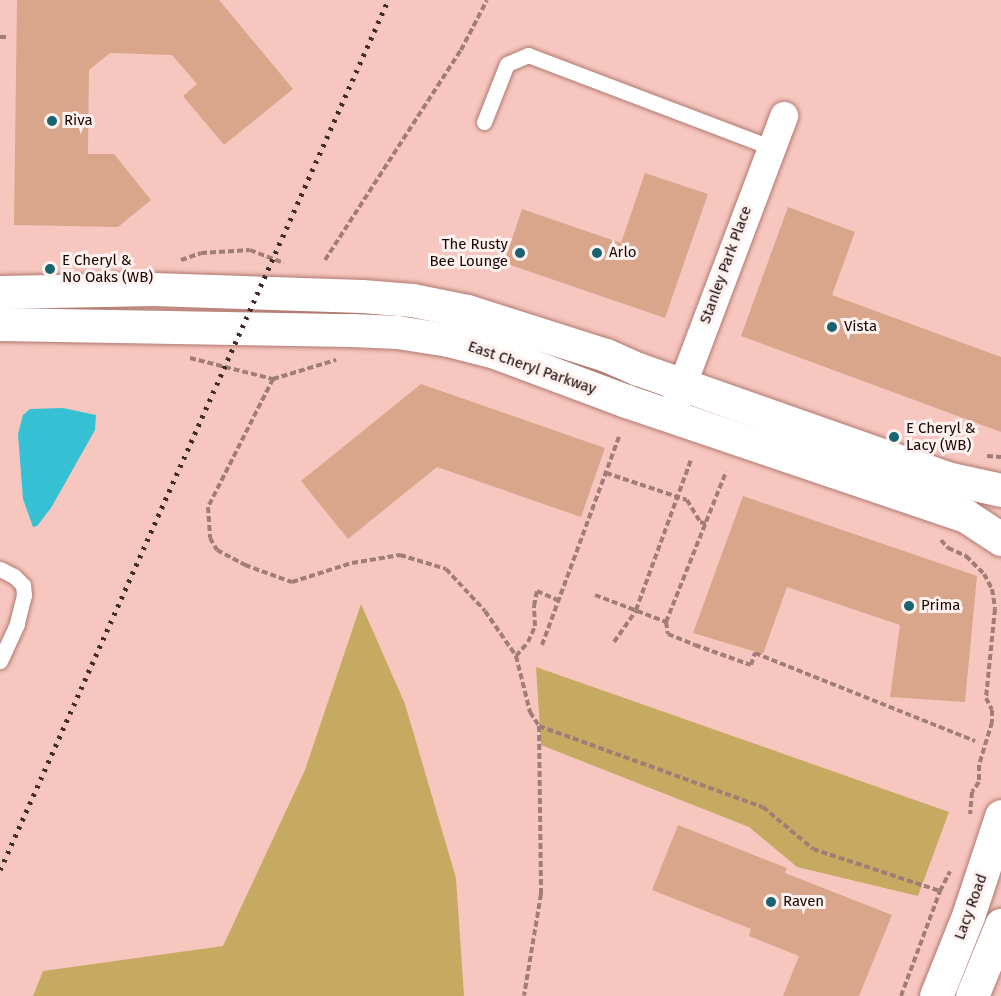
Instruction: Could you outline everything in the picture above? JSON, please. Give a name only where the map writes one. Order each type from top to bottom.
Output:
[{"type":"street","name":"Stanley Park Place","points":[[671,415],[770,147],[784,116]]},
{"type":"street","points":[[0,291],[153,289],[412,300],[467,311],[519,326],[606,355],[682,385],[946,478],[1001,490]]},
{"type":"street","name":"East Cheryl Parkway","points":[[0,324],[397,332],[448,340],[495,352],[966,516],[1001,539]]},
{"type":"street","name":"Lacy Road","points":[[936,996],[968,916],[985,819]]},
{"type":"street","points":[[972,996],[1001,925]]},
{"type":"lane","points":[[484,122],[507,64],[528,55],[770,147]]},
{"type":"lane","points":[[0,569],[14,576],[22,585],[24,595],[22,611],[4,643],[0,661]]},
{"type":"path","points":[[325,260],[461,50],[487,0]]},
{"type":"path","points":[[0,37],[7,37]]},
{"type":"path","points":[[184,357],[273,379],[339,359]]},
{"type":"path","points":[[273,379],[208,507],[210,538],[218,550],[245,565],[292,582],[352,563],[400,555],[446,569],[485,610],[516,656],[530,712],[539,726],[541,894],[524,996]]},
{"type":"path","points":[[616,429],[627,433]]},
{"type":"path","points":[[542,645],[619,437]]},
{"type":"path","points":[[614,642],[636,610],[691,460]]},
{"type":"path","points":[[726,472],[666,622],[668,634],[751,665],[755,653],[975,741]]},
{"type":"path","points":[[606,473],[687,500],[700,522],[707,524]]},
{"type":"path","points":[[936,534],[948,548],[966,556],[976,565],[992,589],[995,609],[986,698],[992,710],[992,722],[979,765],[979,782],[972,792],[985,819]]},
{"type":"path","points":[[516,656],[528,642],[535,627],[534,606],[537,591],[557,600]]},
{"type":"path","points":[[596,595],[666,622]]},
{"type":"path","points":[[539,726],[763,807],[813,849],[940,891]]},
{"type":"path","points":[[901,996],[940,891],[956,862]]},
{"type":"shaded area","points":[[361,604],[405,704],[456,878],[464,996],[33,996],[43,971],[223,946],[305,770]]},
{"type":"shaded area","points":[[536,667],[949,812],[918,896],[797,867],[749,827],[541,745]]},
{"type":"water","points":[[63,408],[96,415],[95,430],[51,508],[37,526],[33,527],[23,499],[18,434],[23,415],[30,409]]},
{"type":"building","name":"Riva","points":[[17,0],[219,0],[293,89],[224,145],[183,96],[197,84],[172,55],[110,53],[89,70],[88,154],[114,154],[151,200],[118,227],[14,225]]},
{"type":"building","name":"Arlo","points":[[645,173],[708,194],[665,318],[504,263],[522,209],[621,243]]},
{"type":"building","name":"Vista","points":[[788,207],[855,232],[832,295],[1001,357],[1001,432],[741,336]]},
{"type":"building","points":[[421,384],[605,448],[581,517],[437,467],[348,539],[301,481]]},
{"type":"building","name":"Prima","points":[[743,496],[977,576],[965,702],[890,697],[900,625],[787,587],[763,654],[693,633]]},
{"type":"building","name":"Raven","points":[[678,825],[787,868],[785,873],[892,915],[859,996],[783,996],[799,956],[749,936],[751,929],[652,890]]},
{"type":"railway","points":[[0,870],[388,0]]},
{"type":"place","name":"Riva","points":[[52,121]]},
{"type":"place","name":"The Rusty Bee Lounge","points":[[520,253]]},
{"type":"place","name":"Arlo","points":[[597,253]]},
{"type":"place","name":"E Cheryl & No Oaks (WB)","points":[[50,269]]},
{"type":"place","name":"Vista","points":[[832,327]]},
{"type":"place","name":"E Cheryl & Lacy (WB)","points":[[894,437]]},
{"type":"place","name":"Prima","points":[[909,606]]},
{"type":"place","name":"Raven","points":[[771,902]]}]
